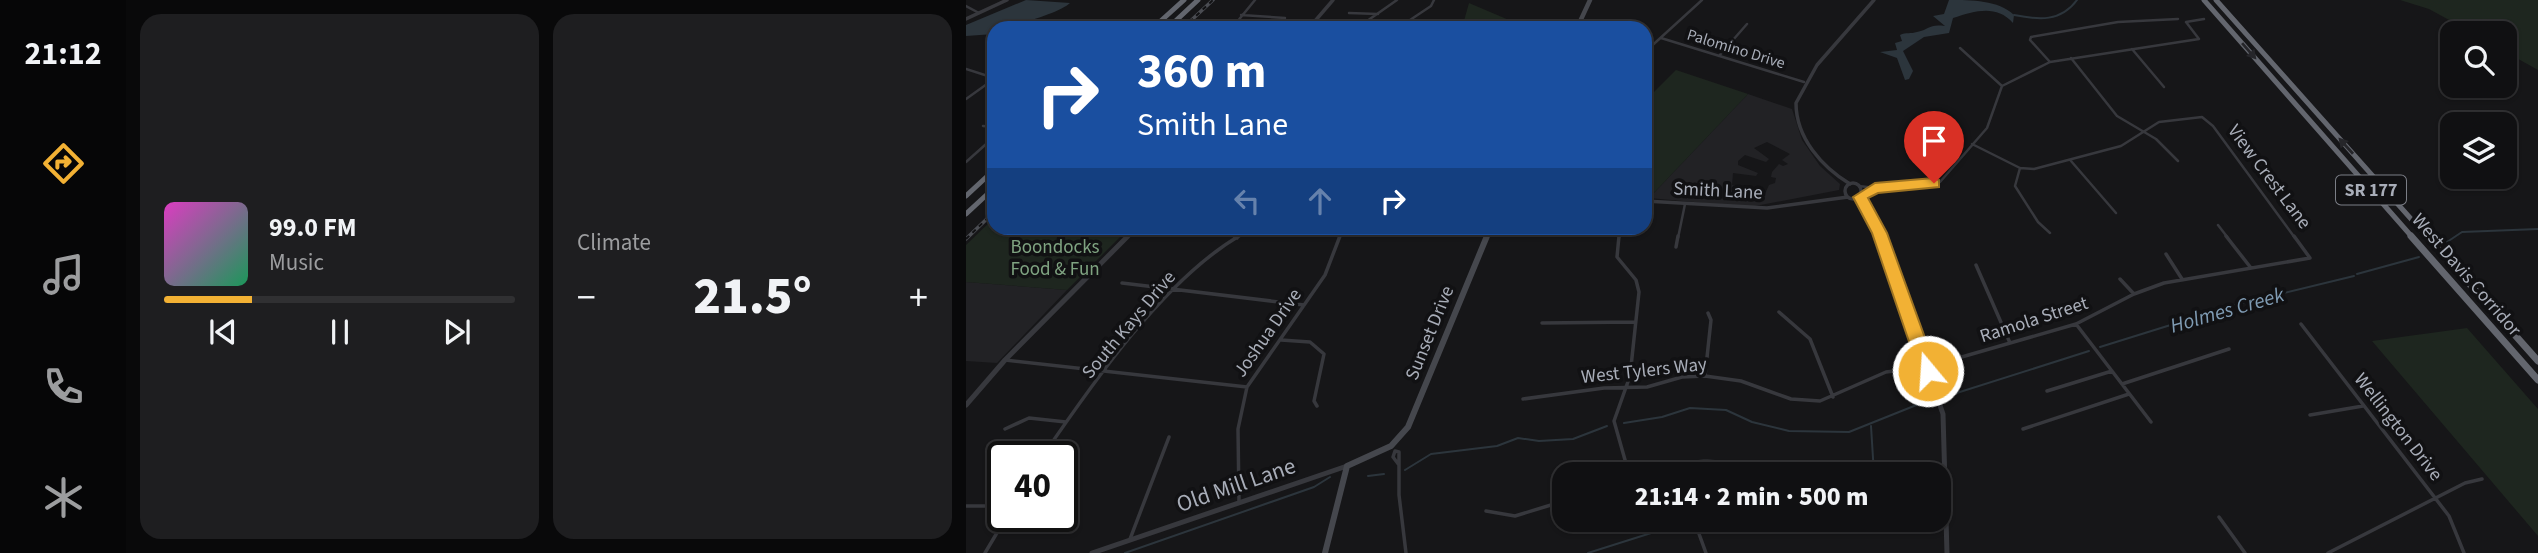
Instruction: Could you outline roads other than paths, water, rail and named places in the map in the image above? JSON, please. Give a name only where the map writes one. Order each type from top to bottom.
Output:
[{"type":"highway","points":[[1161,21],[1184,0]]},
{"type":"highway","points":[[1176,21],[1198,0]]},
{"type":"highway","name":"West Davis Corridor","points":[[2204,0],[2538,380]]},
{"type":"highway","name":"West Davis Corridor","points":[[2216,0],[2538,361]]},
{"type":"highway","points":[[966,196],[987,176]]},
{"type":"highway","points":[[966,214],[987,194]]},
{"type":"main road","points":[[1580,21],[1590,0]]},
{"type":"main road","name":"Sunset Drive","points":[[1393,449],[1408,427],[1487,235]]},
{"type":"main road","name":"Old Mill Lane","points":[[1347,466],[1393,449]]},
{"type":"main road","points":[[1325,553],[1347,466]]},
{"type":"street","points":[[966,19],[1007,0]]},
{"type":"street","points":[[1237,21],[1255,0]]},
{"type":"street","points":[[1315,21],[1333,0]]},
{"type":"street","points":[[1368,21],[1397,0]]},
{"type":"street","points":[[1409,21],[1434,0]]},
{"type":"street","points":[[1652,46],[1702,0]]},
{"type":"street","points":[[1864,207],[1849,197],[1837,177],[1819,159],[1800,126],[1796,103],[1804,82],[1874,0]]},
{"type":"street","points":[[966,6],[979,12]]},
{"type":"street","points":[[1349,13],[1378,14]]},
{"type":"street","points":[[1241,15],[1285,18]]},
{"type":"street","points":[[2050,62],[2029,40],[2031,37],[2118,22],[2178,19]]},
{"type":"street","points":[[1837,177],[1850,184],[1875,188],[1934,183],[1945,178],[1987,128],[2002,86],[2050,62],[2199,39],[2186,22],[2204,19]]},
{"type":"street","points":[[1719,56],[1747,24]]},
{"type":"street","name":"Palomino Drive","points":[[1661,38],[1804,82]]},
{"type":"street","points":[[1960,48],[1968,52],[2002,86]]},
{"type":"street","points":[[2132,49],[2164,87]]},
{"type":"street","points":[[2071,58],[2117,116],[2156,139],[2178,161]]},
{"type":"street","points":[[966,69],[987,76]]},
{"type":"street","points":[[966,99],[987,83]]},
{"type":"street","name":"View Crest Lane","points":[[2144,132],[2159,122],[2202,117],[2213,126],[2310,258]]},
{"type":"street","points":[[983,126],[987,126]]},
{"type":"street","points":[[1972,144],[2020,168],[2034,169],[2121,146],[2144,132]]},
{"type":"street","points":[[967,161],[987,143]]},
{"type":"street","points":[[2070,161],[2114,206],[2116,213]]},
{"type":"street","points":[[2020,168],[2015,186],[2038,222],[2050,233]]},
{"type":"street","name":"Smith Lane","points":[[1830,197],[1850,184]]},
{"type":"street","points":[[1859,186],[1864,207],[1880,233],[1942,414],[1947,553]]},
{"type":"street","points":[[1861,195],[1875,188]]},
{"type":"street","name":"Smith Lane","points":[[1652,202],[1767,208],[1830,197],[1861,195]]},
{"type":"street","points":[[1676,247],[1685,204]]},
{"type":"street","points":[[2218,225],[2251,269]]},
{"type":"street","points":[[966,405],[1005,360],[1129,235]]},
{"type":"street","points":[[1233,235],[1237,238]]},
{"type":"street","name":"South Kays Drive","points":[[1053,441],[1106,373],[1203,261],[1242,235]]},
{"type":"street","points":[[1326,235],[1339,236]]},
{"type":"street","points":[[1620,235],[1618,257],[1636,280],[1639,292],[1630,376],[1614,421],[1626,462]]},
{"type":"street","name":"Joshua Drive","points":[[1239,501],[1238,425],[1247,387],[1325,275],[1339,236]]},
{"type":"street","points":[[2166,254],[2183,280]]},
{"type":"street","name":"Ramola Street","points":[[1927,367],[2077,324],[2134,294],[2183,280],[2310,258]]},
{"type":"street","points":[[1976,265],[1990,288],[1997,320],[2010,343]]},
{"type":"street","points":[[2119,279],[2134,294]]},
{"type":"street","points":[[1122,283],[1175,292],[1304,305]]},
{"type":"street","points":[[1779,312],[1809,334],[1822,359],[1825,379],[1833,397]]},
{"type":"street","points":[[1705,376],[1711,320],[1708,313]]},
{"type":"street","points":[[1542,323],[1635,322]]},
{"type":"street","points":[[2077,324],[2151,422]]},
{"type":"street","name":"Wellington Drive","points":[[2301,324],[2449,516],[2464,553]]},
{"type":"street","points":[[1280,340],[1310,341],[1324,354],[1314,401],[1317,406]]},
{"type":"street","points":[[2122,384],[2229,349]]},
{"type":"street","points":[[1005,360],[1247,387]]},
{"type":"street","name":"West Tylers Way","points":[[1523,399],[1647,387],[1682,377],[1705,376],[1741,381],[1791,399],[1820,401],[1886,372],[1927,367]]},
{"type":"street","points":[[2047,391],[2112,370]]},
{"type":"street","points":[[2023,429],[2130,394]]},
{"type":"street","points":[[2310,415],[2363,406]]},
{"type":"street","points":[[1005,429],[1029,418],[1066,422]]},
{"type":"street","points":[[1129,541],[1169,436]]},
{"type":"street","points":[[1393,449],[1399,452],[1401,460],[1399,465],[1406,553]]},
{"type":"street","points":[[1694,462],[1717,457],[1730,462]]},
{"type":"street","name":"Old Mill Lane","points":[[1092,553],[1347,466]]},
{"type":"street","points":[[2328,553],[2465,483],[2482,479]]},
{"type":"street","points":[[1486,511],[1515,516],[1552,505]]},
{"type":"street","points":[[966,506],[987,506]]},
{"type":"street","points":[[2219,517],[2245,553]]},
{"type":"street","points":[[985,553],[997,532]]},
{"type":"street","points":[[1698,532],[1706,553]]},
{"type":"waterway","points":[[2014,15],[2049,18],[2064,12],[2077,0]]},
{"type":"waterway","name":"Holmes Creek","points":[[2444,244],[2462,232],[2538,229]]},
{"type":"waterway","name":"Holmes Creek","points":[[2357,274],[2419,257]]},
{"type":"waterway","name":"Holmes Creek","points":[[2100,347],[2238,304],[2354,276]]},
{"type":"waterway","name":"Holmes Creek","points":[[1944,397],[2089,351]]},
{"type":"waterway","name":"Holmes Creek","points":[[1624,423],[1662,417],[1690,408],[1726,410],[1752,422],[1789,431],[1849,432],[1929,400]]},
{"type":"waterway","name":"Holmes Creek","points":[[1405,470],[1431,454],[1497,446],[1518,438],[1539,441],[1573,439],[1607,426]]},
{"type":"waterway","points":[[1871,426],[1873,462]]},
{"type":"waterway","name":"Holmes Creek","points":[[1368,476],[1384,474]]},
{"type":"waterway","name":"Holmes Creek","points":[[1125,553],[1314,487],[1330,477]]},
{"type":"waterway","points":[[1588,553],[1654,532]]},
{"type":"railway","points":[[1190,21],[1213,0]]},
{"type":"railway","points":[[966,239],[987,219]]},
{"type":"park label","name":"Boondocks Food & Fun","points":[[1055,258]]}]
